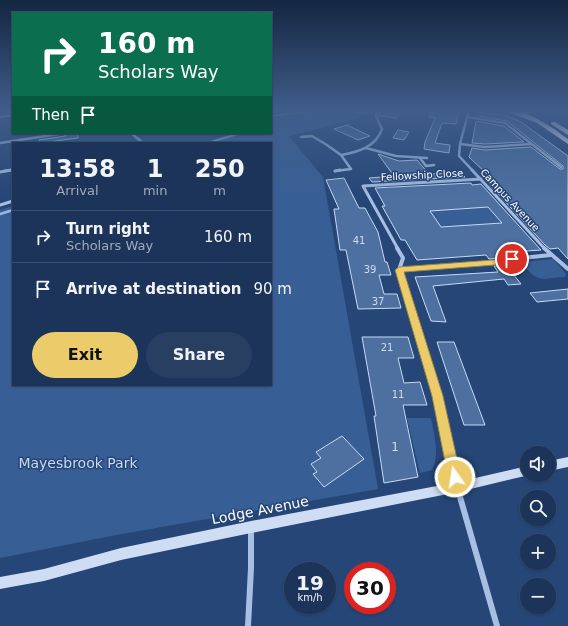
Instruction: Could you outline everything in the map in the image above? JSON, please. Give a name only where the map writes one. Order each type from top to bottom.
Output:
[{"type":"street","points":[[0,143],[25,139]]},
{"type":"street","points":[[317,139],[341,155],[351,169],[335,171]]},
{"type":"street","points":[[341,155],[366,148],[377,139]]},
{"type":"street","name":"Campus Avenue","points":[[461,139],[459,156],[550,255],[568,269]]},
{"type":"street","points":[[526,139],[561,167]]},
{"type":"street","points":[[460,144],[485,147],[532,144]]},
{"type":"street","points":[[366,148],[386,154],[427,158]]},
{"type":"street","points":[[420,158],[426,166],[434,165]]},
{"type":"street","points":[[0,172],[12,170]]},
{"type":"street","name":"Fellowship Close","points":[[399,270],[403,258],[363,186],[481,179]]},
{"type":"street","points":[[0,205],[12,201]]},
{"type":"street","points":[[497,626],[452,468],[437,396],[399,270],[508,261],[512,259],[550,255]]},
{"type":"street","points":[[556,465],[568,462]]},
{"type":"street","name":"Lodge Avenue","points":[[0,583],[44,575],[121,554],[458,487],[520,473]]},
{"type":"street","points":[[248,626],[251,568],[251,527]]},
{"type":"green space","name":"Mayesbrook Park","points":[[220,139],[292,139],[323,177],[378,489],[116,535],[0,558],[0,210],[12,206],[12,386],[272,386],[272,142],[209,142]]},
{"type":"green space","points":[[488,207],[502,223],[441,227],[430,211]]},
{"type":"green space","points":[[553,259],[566,274],[565,277],[544,279],[535,277],[520,262]]},
{"type":"green space","points":[[407,418],[431,418],[436,451],[436,458],[432,470],[420,473]]},
{"type":"building","points":[[69,139],[48,142],[40,142],[39,140]]},
{"type":"building","points":[[426,139],[436,139],[435,143],[450,145],[449,153],[424,149]]},
{"type":"building","points":[[473,139],[521,139],[524,142],[485,144],[472,143]]},
{"type":"building","points":[[530,139],[545,139],[568,156],[568,259],[558,248],[550,249],[545,245],[489,184],[494,183],[488,177],[490,177],[469,157],[472,148],[485,150],[531,147],[560,169],[563,169],[563,166]]},
{"type":"building","points":[[378,154],[399,161],[417,160],[429,174],[461,173],[465,177],[372,182],[369,178],[394,176]]},
{"type":"building","points":[[344,178],[359,208],[365,208],[378,232],[385,262],[387,262],[391,275],[379,275],[384,294],[397,294],[401,308],[358,309],[346,250],[340,250],[334,209],[339,209],[326,180]]},
{"type":"building","points":[[471,183],[472,185],[481,184],[541,250],[497,253],[501,258],[489,259],[486,255],[417,260],[405,240],[401,240],[382,206],[385,206],[375,188]],"holes":[[[488,207],[502,223],[441,227],[430,211]]]},
{"type":"building","points":[[506,265],[521,284],[508,285],[504,279],[433,286],[446,322],[431,321],[415,277],[498,272],[494,266]]},
{"type":"building","points":[[568,289],[568,299],[537,302],[530,293]]},
{"type":"building","points":[[362,337],[408,337],[414,358],[398,358],[404,383],[420,382],[427,405],[403,405],[418,477],[384,483],[374,416],[376,416]]},
{"type":"building","points":[[437,342],[454,342],[485,425],[464,425]]},
{"type":"building","points":[[342,436],[364,459],[324,487],[313,474],[317,472],[311,464],[321,458],[316,452]]},
{"type":"waterway","points":[[210,142],[220,139]]},
{"type":"waterway","points":[[0,214],[12,210]]},
{"type":"route","points":[[455,477],[437,396],[399,270],[508,261],[512,259]]}]
